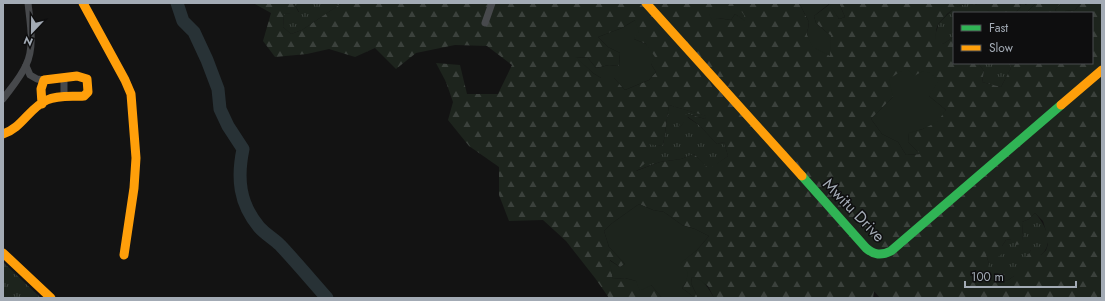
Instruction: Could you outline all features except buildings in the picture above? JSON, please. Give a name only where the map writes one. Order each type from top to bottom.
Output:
[{"type":"street","points":[[3,99],[26,66],[30,53],[28,3]]},
{"type":"street","points":[[83,3],[125,80],[131,94],[136,158],[134,188],[124,255]]},
{"type":"street","points":[[485,23],[492,3]]},
{"type":"street","name":"Mwitu Drive","points":[[646,3],[866,248],[872,253],[878,255],[882,255],[891,250],[1102,70]]},
{"type":"street","points":[[3,134],[11,133],[36,108],[46,101],[64,96],[84,96],[88,92],[87,79],[77,76],[64,79],[36,79],[30,75],[26,66]]},
{"type":"street","points":[[64,79],[64,96]]},
{"type":"street","points":[[42,104],[41,88],[44,80]]},
{"type":"street","points":[[3,252],[51,298]]},
{"type":"green space","points":[[253,3],[294,3],[299,13],[284,14],[283,27],[291,34],[302,30],[342,3],[717,3],[718,18],[731,20],[735,14],[744,20],[728,6],[728,3],[799,3],[809,22],[807,35],[831,36],[816,23],[814,16],[830,4],[839,19],[845,17],[839,3],[1020,3],[1021,7],[1016,12],[990,12],[974,4],[963,5],[947,14],[939,23],[936,30],[936,41],[943,44],[953,37],[953,64],[979,64],[984,71],[982,82],[1001,87],[1011,68],[1010,64],[1093,64],[1093,12],[1065,11],[1075,10],[1081,3],[1102,3],[1102,298],[880,298],[874,291],[873,298],[714,298],[708,286],[692,277],[691,283],[698,298],[695,298],[682,288],[686,282],[679,264],[697,250],[709,236],[695,229],[682,225],[664,212],[653,210],[639,204],[611,224],[604,231],[609,247],[625,264],[620,267],[610,260],[613,279],[625,278],[651,285],[662,298],[609,298],[566,241],[543,220],[509,221],[499,195],[499,167],[469,146],[448,120],[453,102],[446,82],[436,63],[460,65],[467,94],[498,94],[512,65],[487,46],[455,45],[416,53],[396,69],[375,48],[355,57],[329,49],[307,54],[275,57],[263,41],[271,13]],"holes":[[[635,20],[634,39],[646,44],[651,64],[656,72],[649,80],[625,90],[614,78],[601,78],[593,73],[576,57],[588,58],[596,68],[609,65],[619,66],[620,53],[608,47],[598,37],[622,28]],[[929,96],[946,110],[923,129],[909,132],[908,142],[920,154],[906,155],[898,142],[882,134],[871,119],[893,97]],[[669,105],[706,116],[705,119],[688,114],[682,115],[678,130],[688,117],[699,125],[717,144],[724,142],[728,156],[709,169],[694,154],[681,159],[660,162],[636,171],[650,159],[647,144],[663,146]],[[1035,213],[1043,221],[1046,231],[1044,236],[1048,244],[1046,250],[1041,255],[1037,249],[1031,250],[1027,256],[1021,260],[1026,270],[1017,269],[1014,276],[1007,281],[1001,279],[980,283],[984,276],[983,271],[988,268],[989,264],[986,254],[991,258],[998,257],[1003,253],[1002,246],[1006,240],[1011,239],[1016,245],[1021,244],[1023,241],[1022,222],[1029,219]]]},
{"type":"green space","points":[[294,3],[342,3],[302,30],[291,34],[283,27],[284,14],[299,12]]},
{"type":"green space","points":[[717,3],[728,3],[728,6],[737,6],[744,15],[745,21],[735,14],[731,20],[718,18],[713,21],[709,15],[716,9]]},
{"type":"green space","points":[[799,3],[839,3],[845,17],[839,19],[829,4],[814,16],[816,23],[831,36],[830,56],[813,47],[807,35],[809,22]]},
{"type":"green space","points":[[969,3],[983,6],[990,12],[953,12],[953,37],[943,44],[936,42],[936,32],[939,23],[955,7]]},
{"type":"green space","points":[[1020,3],[1024,3],[1026,5],[1027,3],[1036,3],[1027,12],[1016,12],[1021,7]]},
{"type":"green space","points":[[1036,3],[1061,3],[1055,10],[1056,12],[1027,12]]},
{"type":"green space","points":[[1061,3],[1081,3],[1075,10],[1056,12],[1055,10]]},
{"type":"green space","points":[[635,20],[639,32],[634,39],[646,44],[655,57],[651,64],[656,72],[649,80],[625,90],[614,78],[601,78],[575,57],[588,58],[596,68],[609,65],[619,66],[620,53],[608,47],[598,37],[622,28]]},
{"type":"green space","points":[[979,64],[1010,64],[1011,68],[1001,87],[982,82],[984,71]]},
{"type":"green space","points":[[906,68],[914,76],[925,70],[939,80],[929,96],[946,110],[937,122],[923,129],[909,133],[908,142],[920,154],[906,155],[898,142],[882,134],[871,119],[893,97],[889,79]]},
{"type":"green space","points":[[669,105],[707,116],[705,119],[688,114],[679,129],[687,117],[699,125],[717,144],[724,142],[728,156],[709,170],[694,154],[681,159],[660,162],[635,171],[647,143],[663,146]]},
{"type":"green space","points":[[639,204],[653,210],[664,212],[682,225],[695,229],[709,236],[697,250],[680,264],[688,272],[686,282],[682,288],[695,298],[662,298],[651,285],[640,291],[636,281],[625,278],[613,279],[609,260],[620,267],[625,264],[609,247],[604,231],[611,224]]},
{"type":"green space","points":[[1035,213],[1045,228],[1048,239],[1045,250],[1041,255],[1031,250],[1027,256],[1027,270],[1007,281],[1001,279],[979,283],[984,276],[983,271],[989,264],[986,254],[1002,246],[1006,240],[1011,239],[1023,241],[1022,222],[1029,219]]},
{"type":"green space","points":[[3,262],[41,298],[3,298]]},
{"type":"green space","points":[[692,277],[705,284],[714,298],[698,298],[691,283]]},
{"type":"waterway","points":[[177,3],[183,21],[194,32],[207,60],[218,89],[220,109],[228,126],[243,149],[240,180],[241,190],[247,209],[259,227],[280,245],[327,298]]},
{"type":"traffic: fast","points":[[802,176],[866,248],[872,252],[884,254],[891,251],[1061,105]]},
{"type":"traffic: slow","points":[[83,3],[125,80],[131,94],[136,158],[134,188],[124,255]]},
{"type":"traffic: slow","points":[[646,3],[802,176]]},
{"type":"traffic: slow","points":[[1061,105],[1102,70]]},
{"type":"traffic: slow","points":[[3,134],[21,123],[35,108],[41,104],[47,100],[51,98],[84,96],[88,92],[87,79],[77,76],[44,80],[41,89],[42,104]]},
{"type":"traffic: slow","points":[[3,253],[51,298]]}]
